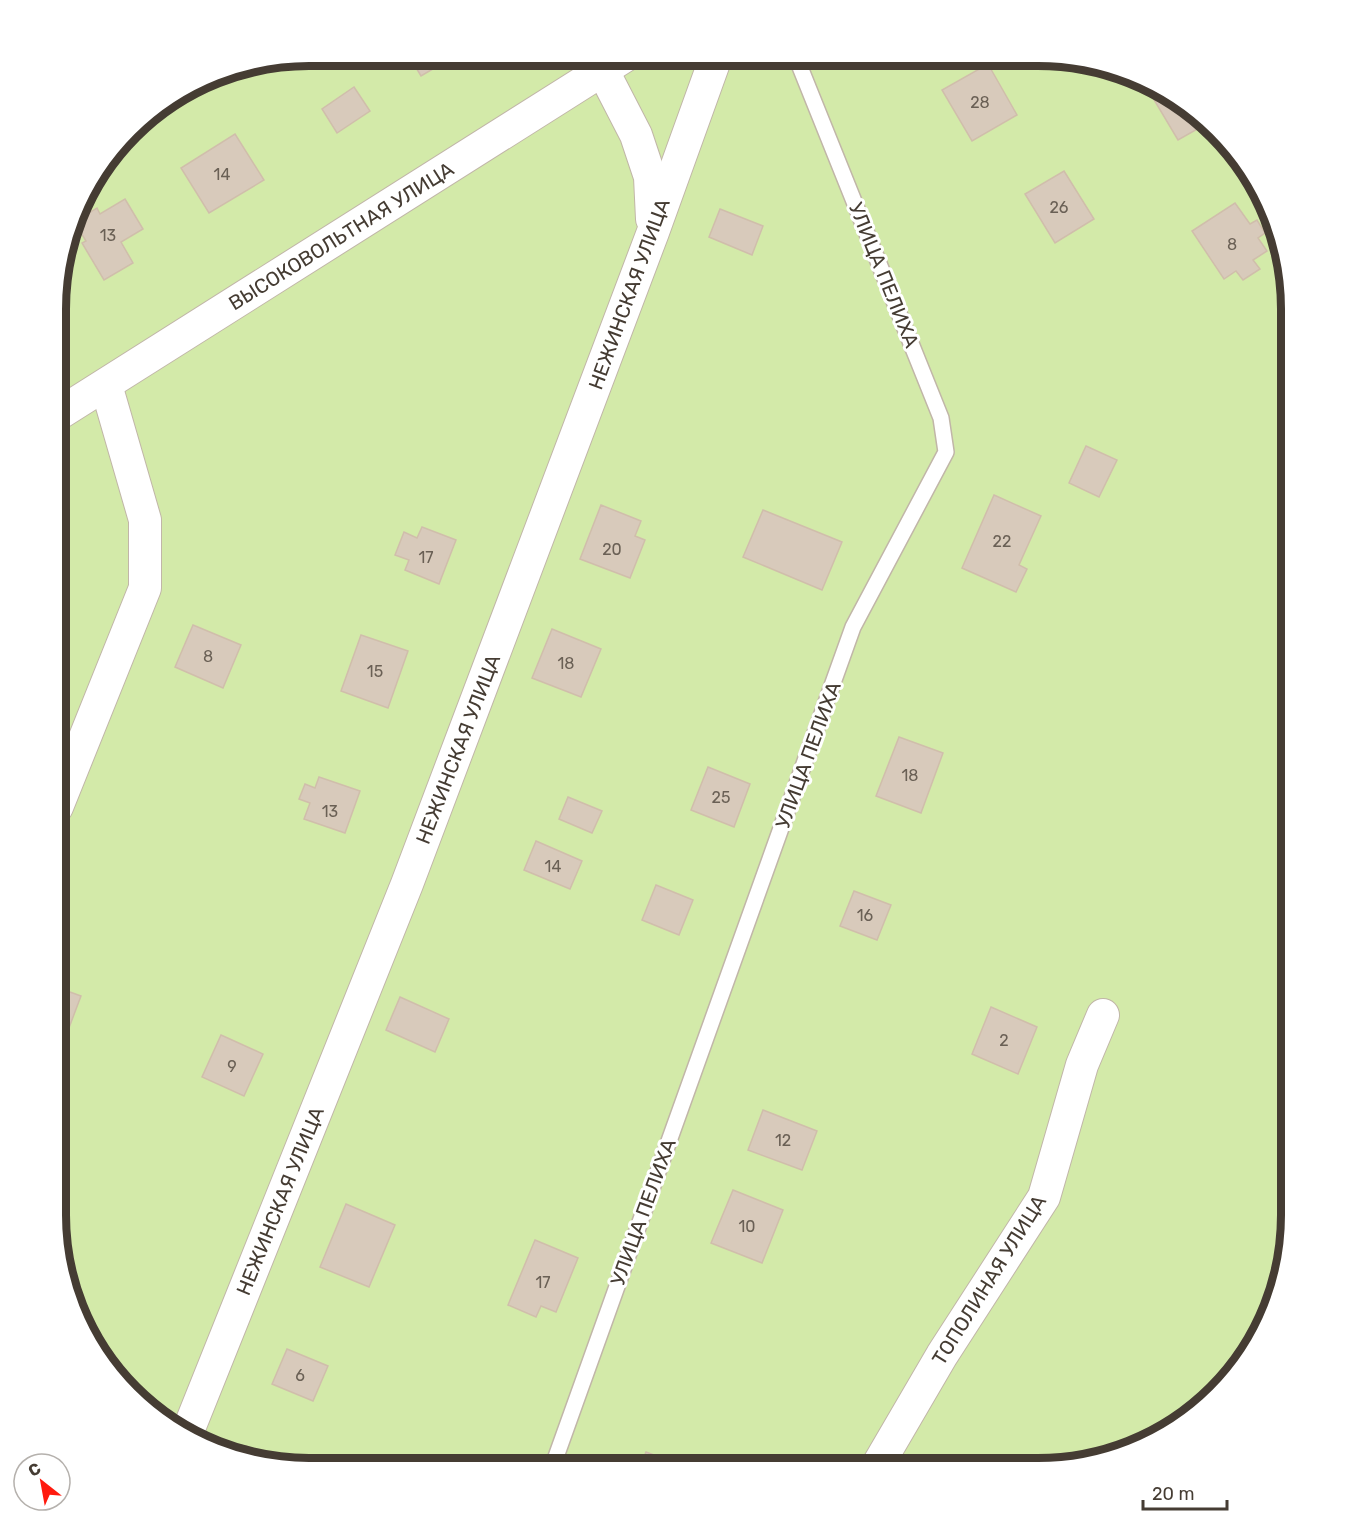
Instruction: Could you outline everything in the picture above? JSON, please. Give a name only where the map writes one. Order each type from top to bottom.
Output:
[{"type":"street","name":"ВЫСОКОВОЛЬТНАЯ УЛИЦА","points":[[66,410],[611,66]]},
{"type":"street","points":[[615,66],[650,177],[653,232]]},
{"type":"street","name":"НЕЖИНСКАЯ УЛИЦА","points":[[190,1426],[406,884],[653,232],[713,66]]},
{"type":"street","points":[[66,785],[145,588],[145,520],[106,385]]},
{"type":"street","name":"ТОПОЛИНАЯ УЛИЦА","points":[[882,1458],[942,1355],[1044,1197],[1082,1065],[1103,1015]]},
{"type":"lane","name":"УЛИЦА ПЕЛИХА","points":[[556,1458],[853,627],[946,452],[941,418],[800,66]]},
{"type":"green space","points":[[1038,66],[1070,68],[1101,74],[1131,84],[1173,107],[1210,137],[1240,174],[1263,216],[1273,246],[1279,277],[1281,309],[1281,1215],[1279,1247],[1273,1278],[1256,1322],[1240,1350],[1221,1375],[1198,1398],[1173,1417],[1131,1440],[1101,1450],[1070,1456],[1038,1458],[309,1458],[277,1456],[246,1450],[216,1440],[174,1417],[137,1387],[107,1350],[84,1308],[74,1278],[68,1247],[66,1215],[66,309],[68,277],[74,246],[84,216],[107,174],[137,137],[174,107],[216,84],[246,74],[293,67]]},
{"type":"building","points":[[415,66],[438,66],[421,76]]},
{"type":"building","points":[[984,66],[989,66],[1017,115],[972,141],[942,90]]},
{"type":"building","points":[[354,87],[370,111],[337,133],[322,109]]},
{"type":"building","points":[[1151,94],[1186,116],[1207,134],[1204,136],[1199,128],[1178,140]]},
{"type":"building","points":[[235,134],[264,180],[209,213],[181,168]]},
{"type":"building","points":[[1064,171],[1094,219],[1055,243],[1025,194]]},
{"type":"building","points":[[125,199],[143,229],[121,242],[133,263],[104,280],[82,243],[86,241],[79,230],[84,216],[97,208],[100,214]]},
{"type":"building","points":[[1235,203],[1250,224],[1257,220],[1265,233],[1258,238],[1267,251],[1253,260],[1260,269],[1243,280],[1236,271],[1224,279],[1192,231]]},
{"type":"building","points":[[720,209],[763,226],[752,255],[709,237]]},
{"type":"building","points":[[1086,446],[1117,460],[1099,497],[1069,483]]},
{"type":"building","points":[[994,495],[1041,516],[1019,565],[1027,569],[1016,592],[962,568]]},
{"type":"building","points":[[601,505],[641,521],[635,536],[645,540],[630,578],[580,559]]},
{"type":"building","points":[[763,510],[842,542],[822,590],[743,557]]},
{"type":"building","points":[[422,527],[456,540],[439,584],[405,570],[409,560],[395,555],[404,532],[417,538]]},
{"type":"building","points":[[193,625],[241,645],[223,688],[175,667]]},
{"type":"building","points":[[552,629],[601,649],[581,697],[532,678]]},
{"type":"building","points":[[361,635],[408,651],[388,708],[341,691]]},
{"type":"building","points":[[899,737],[943,753],[921,813],[876,796]]},
{"type":"building","points":[[708,767],[750,784],[734,827],[691,810]]},
{"type":"building","points":[[319,777],[360,791],[345,833],[304,819],[310,803],[299,799],[305,784],[315,788]]},
{"type":"building","points":[[568,797],[602,811],[592,833],[559,819]]},
{"type":"building","points":[[536,841],[582,861],[570,889],[524,870]]},
{"type":"building","points":[[656,885],[693,900],[679,935],[642,920]]},
{"type":"building","points":[[854,891],[891,905],[877,940],[840,926]]},
{"type":"building","points":[[66,991],[81,996],[66,1033]]},
{"type":"building","points":[[400,997],[449,1019],[435,1052],[386,1030]]},
{"type":"building","points":[[991,1007],[1037,1027],[1018,1074],[972,1054]]},
{"type":"building","points":[[221,1035],[263,1054],[244,1096],[202,1077]]},
{"type":"building","points":[[763,1110],[817,1131],[802,1170],[748,1150]]},
{"type":"building","points":[[733,1190],[783,1210],[762,1263],[711,1243]]},
{"type":"building","points":[[346,1204],[395,1225],[369,1287],[320,1267]]},
{"type":"building","points":[[535,1240],[578,1258],[556,1312],[541,1306],[536,1317],[508,1305]]},
{"type":"building","points":[[287,1349],[328,1366],[313,1401],[272,1384]]},
{"type":"building","points":[[246,1446],[264,1453],[246,1450]]},
{"type":"building","points":[[646,1452],[662,1458],[644,1458]]}]
